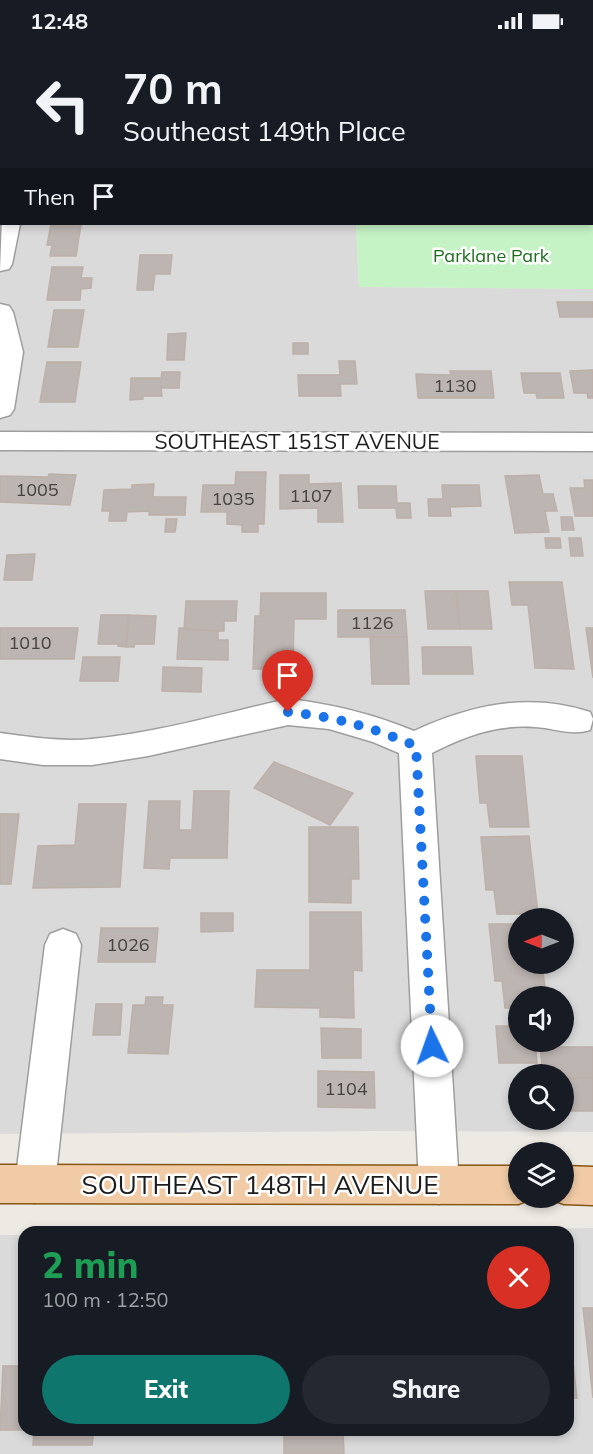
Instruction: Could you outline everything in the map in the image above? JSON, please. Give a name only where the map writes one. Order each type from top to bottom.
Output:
[{"type":"main road","name":"SOUTHEAST 148TH AVENUE","points":[[17,1184],[508,1185]]},
{"type":"main road","points":[[574,1185],[593,1185]]},
{"type":"street","points":[[0,264],[8,225]]},
{"type":"street","points":[[0,312],[10,352],[0,409]]},
{"type":"street","name":"SOUTHEAST 151ST AVENUE","points":[[0,441],[593,442]]},
{"type":"street","points":[[0,746],[43,752],[92,752],[148,743],[288,712],[329,716],[383,732],[416,746],[456,726],[490,716],[527,714],[578,721]]},
{"type":"street","points":[[416,746],[439,1185]]},
{"type":"street","points":[[17,1184],[63,945]]},
{"type":"shaded area","points":[[0,225],[356,225],[359,287],[593,289],[593,1132],[0,1134]]},
{"type":"shaded area","points":[[574,1228],[593,1228],[593,1454],[0,1454],[0,1235],[18,1235],[18,1436],[574,1436]]},
{"type":"green space","name":"Parklane Park","points":[[356,225],[593,225],[593,289],[359,287]]},
{"type":"building","points":[[51,225],[81,225],[76,256],[50,256],[52,245],[47,245]]},
{"type":"building","points":[[140,255],[172,255],[170,274],[155,274],[153,290],[137,290]]},
{"type":"building","points":[[52,267],[83,267],[81,278],[92,278],[91,288],[81,289],[80,300],[47,300]]},
{"type":"building","points":[[557,302],[593,302],[593,317],[560,317]]},
{"type":"building","points":[[54,310],[84,310],[78,347],[48,347]]},
{"type":"building","points":[[186,333],[184,360],[167,360],[168,334]]},
{"type":"building","points":[[293,343],[308,343],[308,354],[293,354]]},
{"type":"building","points":[[339,361],[355,361],[357,384],[340,384],[341,396],[299,396],[298,375],[340,375]]},
{"type":"building","points":[[47,362],[81,362],[75,402],[40,402]]},
{"type":"building","points":[[593,370],[593,398],[588,398],[587,393],[574,393],[570,371]]},
{"type":"building","points":[[450,371],[491,371],[494,398],[418,398],[416,374],[451,375]]},
{"type":"building","points":[[162,372],[180,372],[179,388],[161,388],[162,396],[143,396],[143,399],[130,400],[131,378],[161,378]]},
{"type":"building","points":[[521,373],[560,373],[564,398],[537,398],[536,393],[524,393]]},
{"type":"building","points":[[236,472],[266,472],[264,524],[258,524],[258,532],[242,532],[242,525],[227,524],[227,512],[201,512],[203,485],[235,485]]},
{"type":"building","points":[[49,474],[76,475],[70,505],[0,502],[0,476],[48,477]]},
{"type":"building","points":[[280,475],[309,475],[309,484],[341,483],[343,522],[318,522],[318,508],[280,509]]},
{"type":"building","points":[[539,475],[543,494],[553,494],[557,511],[545,511],[549,532],[515,533],[505,476]]},
{"type":"building","points":[[584,480],[593,480],[593,516],[575,516],[570,488],[585,488]]},
{"type":"building","points":[[154,484],[153,497],[186,497],[185,515],[149,515],[149,511],[127,512],[126,521],[109,521],[110,511],[102,511],[104,490],[132,489],[132,485]]},
{"type":"building","points":[[442,485],[479,485],[481,506],[450,507],[451,516],[429,516],[428,499],[443,499]]},
{"type":"building","points":[[358,486],[396,486],[397,503],[410,503],[411,518],[397,518],[396,508],[359,508]]},
{"type":"building","points":[[561,517],[572,517],[574,530],[562,530]]},
{"type":"building","points":[[166,519],[177,519],[175,532],[165,532]]},
{"type":"building","points":[[545,538],[560,538],[561,548],[546,548]]},
{"type":"building","points":[[569,538],[581,538],[583,556],[571,556]]},
{"type":"building","points":[[35,554],[32,580],[4,580],[7,555]]},
{"type":"building","points":[[509,582],[562,582],[574,669],[535,668],[528,605],[512,605]]},
{"type":"building","points":[[425,591],[456,591],[460,629],[428,629]]},
{"type":"building","points":[[456,591],[488,591],[492,629],[460,629]]},
{"type":"building","points":[[261,593],[326,593],[326,619],[294,619],[293,669],[253,669],[255,616],[260,616]]},
{"type":"building","points":[[186,601],[237,601],[236,621],[224,621],[224,631],[184,629]]},
{"type":"building","points":[[338,610],[405,610],[407,637],[338,637]]},
{"type":"building","points":[[101,615],[129,615],[126,647],[118,646],[118,644],[98,644]]},
{"type":"building","points":[[129,615],[156,616],[154,644],[135,644],[134,647],[126,647]]},
{"type":"building","points":[[0,628],[78,628],[74,659],[0,659]]},
{"type":"building","points":[[179,628],[218,631],[218,640],[228,640],[228,660],[177,659]]},
{"type":"building","points":[[586,628],[593,628],[593,678]]},
{"type":"building","points":[[370,637],[407,637],[409,684],[372,684]]},
{"type":"building","points":[[422,647],[471,647],[473,674],[423,674]]},
{"type":"building","points":[[83,657],[120,657],[118,681],[80,681]]},
{"type":"building","points":[[163,667],[202,668],[201,692],[162,691]]},
{"type":"building","points":[[476,756],[522,756],[529,827],[490,827],[487,803],[480,803]]},
{"type":"building","points":[[274,762],[353,793],[330,825],[254,788]]},
{"type":"building","points":[[194,791],[229,791],[227,858],[170,858],[169,869],[144,868],[149,801],[180,801],[179,830],[192,830]]},
{"type":"building","points":[[79,804],[126,804],[120,887],[33,888],[38,846],[75,845]]},
{"type":"building","points":[[0,814],[19,814],[11,884],[0,884]]},
{"type":"building","points":[[309,827],[358,827],[359,879],[351,879],[351,903],[309,902]]},
{"type":"building","points":[[529,836],[537,908],[508,908],[508,914],[497,914],[494,890],[486,890],[481,837]]},
{"type":"building","points":[[310,912],[361,912],[362,971],[353,970],[354,1018],[320,1017],[320,1008],[255,1007],[257,970],[310,970]]},
{"type":"building","points":[[201,913],[233,913],[233,931],[201,932]]},
{"type":"building","points":[[489,924],[508,924],[508,974],[543,974],[545,986],[508,986],[508,1008],[505,1008],[502,981],[495,981]]},
{"type":"building","points":[[101,928],[158,928],[155,962],[98,962]]},
{"type":"building","points":[[146,997],[163,997],[162,1005],[173,1005],[168,1054],[128,1053],[133,1005],[145,1005]]},
{"type":"building","points":[[96,1004],[122,1004],[120,1035],[93,1035]]},
{"type":"building","points":[[496,1026],[508,1026],[508,1052],[536,1052],[537,1063],[499,1063]]},
{"type":"building","points":[[321,1028],[361,1029],[361,1058],[322,1058]]},
{"type":"building","points":[[574,1047],[593,1047],[593,1078],[574,1078],[574,1064],[542,1064],[541,1052],[574,1052]]},
{"type":"building","points":[[318,1071],[374,1072],[375,1108],[318,1107]]},
{"type":"building","points":[[574,1078],[593,1078],[593,1111],[574,1111]]},
{"type":"building","points":[[583,1308],[593,1308],[593,1398]]},
{"type":"building","points":[[3,1366],[18,1366],[18,1430],[0,1430]]},
{"type":"building","points":[[574,1371],[577,1398],[574,1398]]},
{"type":"building","points":[[34,1436],[93,1436],[92,1445],[33,1445]]},
{"type":"building","points":[[284,1436],[343,1436],[344,1454],[284,1454]]},
{"type":"route","points":[[288,712],[329,716],[383,732],[416,746],[432,1046]]}]
